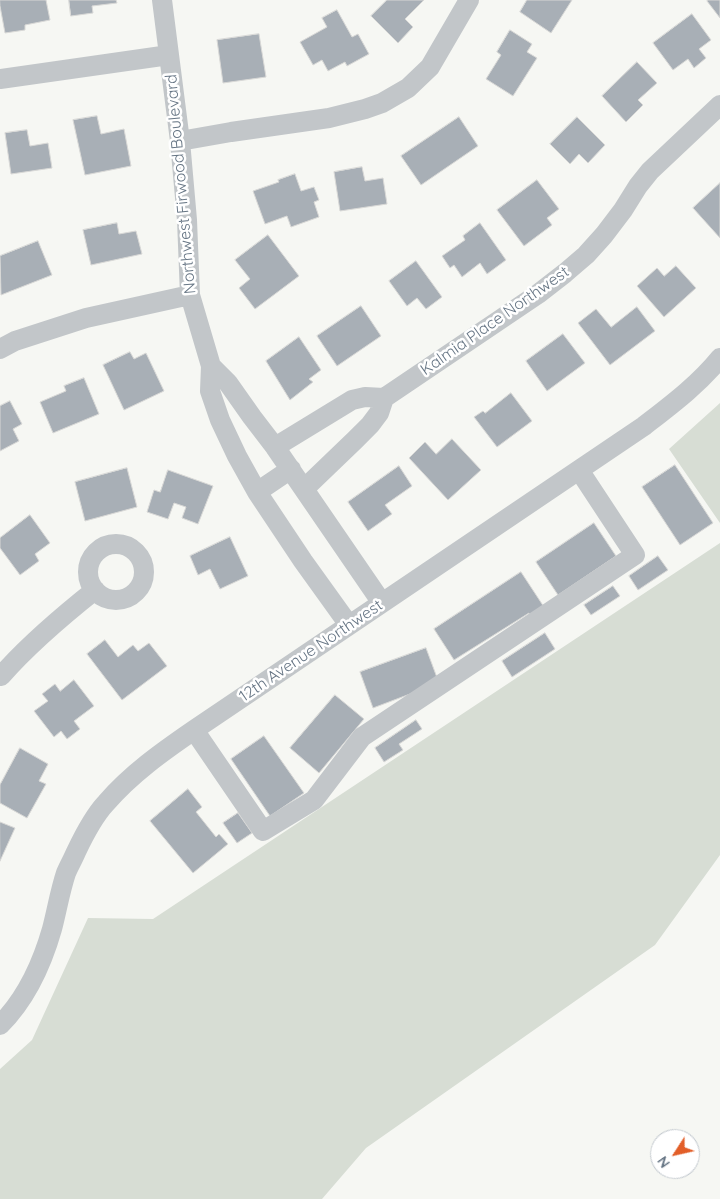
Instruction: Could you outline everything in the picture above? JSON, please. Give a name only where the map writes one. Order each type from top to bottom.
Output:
[{"type":"street","name":"Northwest Firwood Boulevard","points":[[162,0],[180,141],[187,220],[190,295],[211,366],[210,391],[220,420],[237,456],[258,492],[303,561],[349,625]]},
{"type":"street","points":[[180,141],[329,118],[382,103],[408,88],[430,67],[470,0]]},
{"type":"street","points":[[0,79],[169,55]]},
{"type":"street","name":"Kalmia Place Northwest","points":[[384,398],[538,294],[586,255],[604,235],[650,171],[720,105]]},
{"type":"street","points":[[0,349],[15,341],[86,318],[190,295]]},
{"type":"street","name":"12th Avenue Northwest","points":[[0,1025],[26,992],[42,960],[52,930],[66,872],[90,824],[104,804],[138,772],[159,754],[194,730],[644,426],[709,372],[720,358]]},
{"type":"street","name":"Northwest Firwood Boulevard","points":[[211,366],[228,383],[276,447]]},
{"type":"street","points":[[304,489],[370,425],[379,412],[384,398],[365,397],[352,400],[276,447],[291,470],[304,489],[382,603]]},
{"type":"street","points":[[258,492],[291,470]]},
{"type":"street","points":[[194,730],[263,831],[314,800],[362,737],[635,555],[579,470]]},
{"type":"street","points":[[0,677],[52,625],[95,590]]},
{"type":"shaded area","points":[[720,403],[720,523],[669,449]]},
{"type":"shaded area","points":[[720,543],[720,855],[655,945],[366,1148],[322,1199],[0,1199],[0,1069],[32,1040],[88,918],[153,919]]},
{"type":"building","points":[[0,0],[46,0],[50,20],[25,25],[25,30],[5,33]]},
{"type":"building","points":[[69,0],[116,0],[117,3],[92,6],[93,13],[71,16]]},
{"type":"building","points":[[387,0],[424,0],[405,19],[413,27],[398,43],[371,16]]},
{"type":"building","points":[[527,0],[572,0],[551,33],[520,12]]},
{"type":"building","points":[[720,0],[720,18],[707,1]]},
{"type":"building","points":[[337,10],[352,37],[358,34],[369,54],[347,66],[345,62],[328,71],[322,60],[313,65],[300,42],[327,27],[322,18]]},
{"type":"building","points":[[692,14],[711,40],[699,49],[706,58],[694,68],[688,59],[673,70],[653,43]]},
{"type":"building","points":[[510,30],[532,44],[527,52],[537,58],[513,96],[486,79],[501,55],[497,52]]},
{"type":"building","points":[[259,34],[266,77],[223,83],[217,40]]},
{"type":"building","points":[[637,62],[657,83],[638,100],[643,105],[626,122],[602,96]]},
{"type":"building","points":[[97,116],[101,134],[124,129],[131,166],[85,175],[73,120]]},
{"type":"building","points":[[459,117],[478,146],[421,185],[401,156]]},
{"type":"building","points":[[577,117],[605,145],[588,163],[579,154],[570,164],[550,144]]},
{"type":"building","points":[[27,130],[30,146],[48,143],[52,168],[11,174],[5,133]]},
{"type":"building","points":[[362,167],[365,181],[383,178],[387,204],[340,211],[334,172]]},
{"type":"building","points":[[295,174],[301,191],[314,187],[319,200],[314,202],[319,217],[291,227],[287,216],[265,224],[253,191]]},
{"type":"building","points":[[537,180],[559,209],[547,218],[552,225],[524,246],[497,210]]},
{"type":"building","points":[[720,183],[720,238],[693,208]]},
{"type":"building","points":[[117,223],[119,234],[136,231],[142,254],[91,265],[83,230]]},
{"type":"building","points":[[480,223],[506,260],[487,274],[480,263],[462,277],[454,265],[450,268],[442,256],[465,240],[463,236]]},
{"type":"building","points":[[268,235],[299,276],[255,309],[239,288],[250,279],[235,260]]},
{"type":"building","points":[[38,241],[52,275],[1,295],[0,256]]},
{"type":"building","points":[[416,261],[442,297],[426,309],[417,298],[407,306],[389,281]]},
{"type":"building","points":[[676,266],[696,288],[664,317],[637,286],[657,268],[664,276]]},
{"type":"building","points":[[361,306],[381,336],[337,366],[317,336]]},
{"type":"building","points":[[637,307],[655,331],[610,365],[578,323],[596,309],[611,327]]},
{"type":"building","points":[[563,334],[585,363],[547,391],[526,361]]},
{"type":"building","points":[[299,337],[321,370],[309,379],[313,382],[290,400],[266,361]]},
{"type":"building","points":[[130,352],[134,359],[146,353],[164,391],[124,410],[103,365]]},
{"type":"building","points":[[84,378],[99,414],[53,433],[40,402],[66,391],[64,386]]},
{"type":"building","points":[[511,393],[532,421],[497,447],[474,417],[483,411],[485,413]]},
{"type":"building","points":[[10,401],[22,424],[13,429],[19,441],[0,451],[0,406]]},
{"type":"building","points":[[452,439],[481,470],[448,500],[409,458],[425,442],[436,454]]},
{"type":"building","points":[[675,465],[713,523],[680,545],[642,487]]},
{"type":"building","points":[[399,466],[412,486],[385,505],[392,514],[368,531],[348,502]]},
{"type":"building","points":[[127,468],[137,507],[85,521],[75,482]]},
{"type":"building","points":[[168,470],[213,486],[198,524],[182,518],[186,507],[174,503],[168,519],[147,512],[154,490],[160,492]]},
{"type":"building","points":[[30,515],[50,543],[35,554],[39,561],[20,575],[0,548],[0,538]]},
{"type":"building","points":[[594,523],[616,556],[558,595],[536,562]]},
{"type":"building","points":[[230,537],[248,576],[220,589],[210,569],[198,575],[190,556]]},
{"type":"building","points":[[658,556],[668,570],[638,590],[629,576]]},
{"type":"building","points":[[521,572],[544,607],[530,615],[529,613],[454,660],[434,629]]},
{"type":"building","points":[[613,586],[620,596],[591,615],[584,605]]},
{"type":"building","points":[[545,633],[555,649],[512,677],[502,661]]},
{"type":"building","points":[[105,640],[118,657],[133,645],[138,651],[149,643],[167,666],[122,700],[87,654]]},
{"type":"building","points":[[426,648],[439,683],[373,708],[360,672]]},
{"type":"building","points":[[74,680],[94,706],[74,721],[80,729],[67,739],[61,731],[54,737],[34,711],[48,701],[42,694],[55,684],[60,691]]},
{"type":"building","points":[[335,695],[364,719],[319,773],[290,748]]},
{"type":"building","points":[[416,720],[422,729],[399,744],[403,750],[384,762],[375,748]]},
{"type":"building","points":[[264,736],[304,793],[270,816],[231,759]]},
{"type":"building","points":[[20,748],[48,764],[39,781],[46,784],[27,818],[0,803],[0,785]]},
{"type":"building","points":[[188,789],[202,807],[196,812],[216,837],[219,834],[228,844],[193,873],[150,821]]},
{"type":"building","points":[[238,813],[252,833],[237,843],[223,823]]},
{"type":"building","points":[[0,822],[15,828],[0,861]]}]
